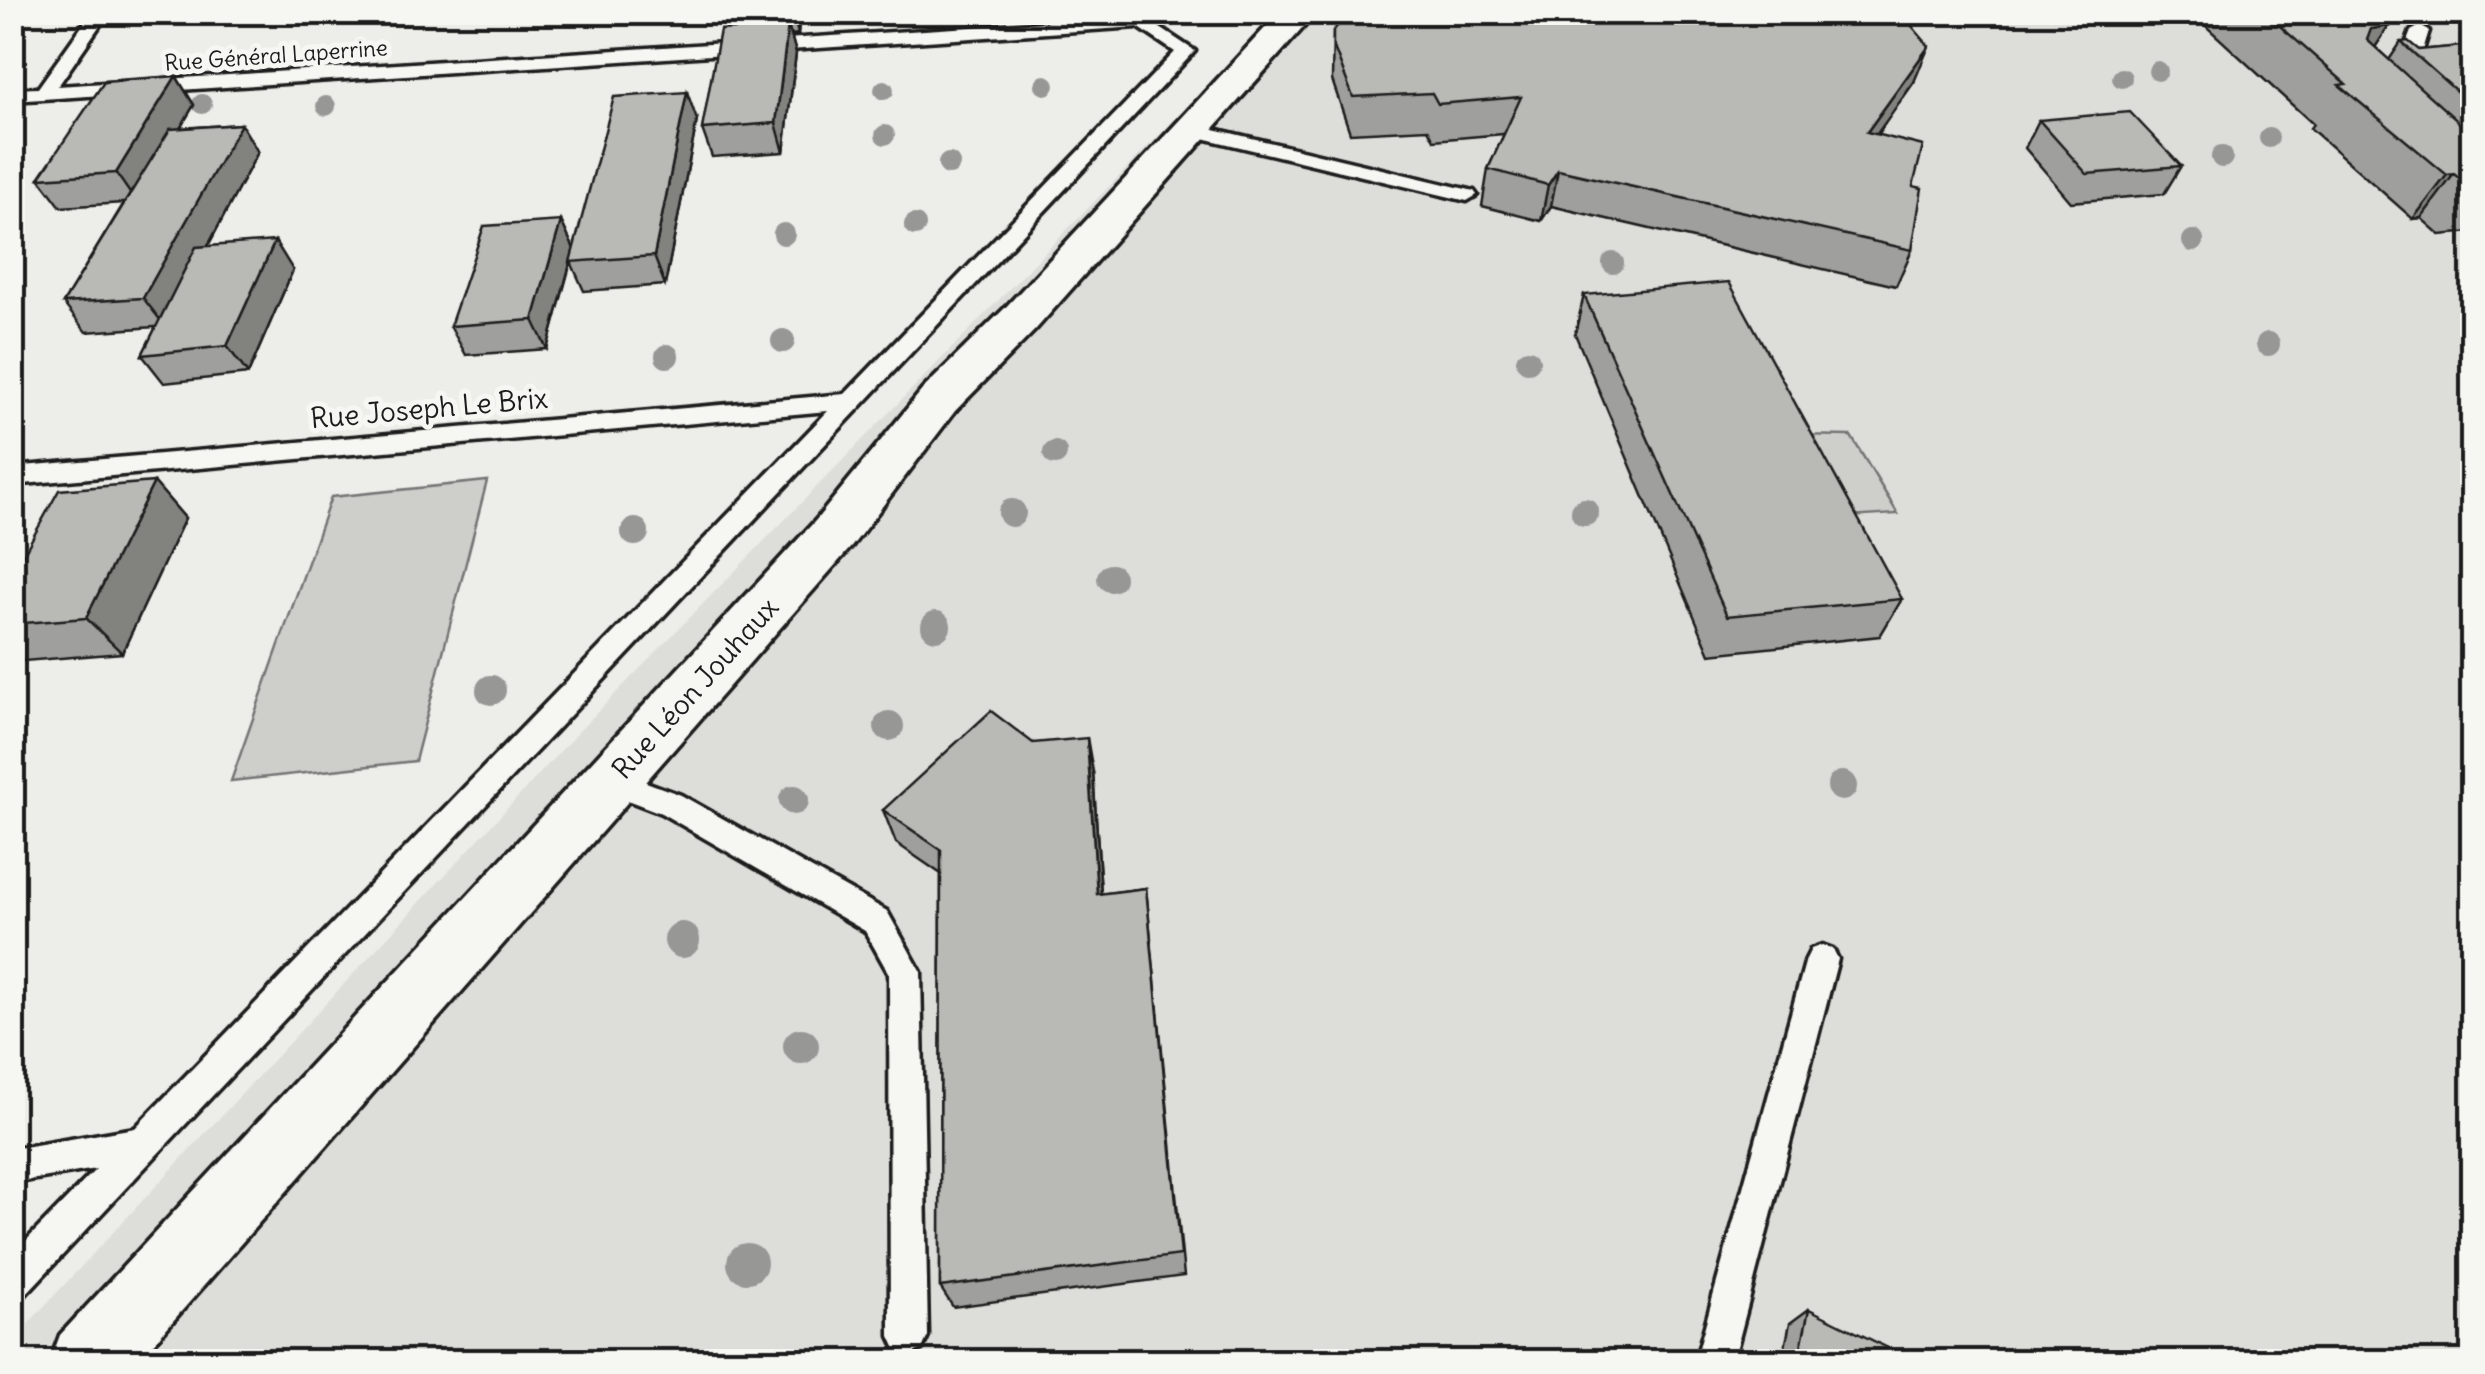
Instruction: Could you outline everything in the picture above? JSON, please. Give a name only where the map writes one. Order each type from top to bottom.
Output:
[{"type":"street","name":"Rue Léon Jouhaux","points":[[87,1362],[834,533],[939,400],[1020,320],[1300,12]]},
{"type":"lane","points":[[44,92],[102,12]]},
{"type":"lane","name":"Rue Général Laperrine","points":[[12,95],[1142,21],[1186,51],[851,401]]},
{"type":"lane","points":[[2369,76],[2406,69],[2420,31]]},
{"type":"lane","points":[[1193,130],[1467,195]]},
{"type":"lane","points":[[12,1282],[851,401]]},
{"type":"lane","name":"Rue Joseph Le Brix","points":[[12,476],[851,401]]},
{"type":"lane","points":[[610,781],[671,804],[876,921],[906,972],[909,1336]]},
{"type":"lane","points":[[1714,1362],[1822,959]]},
{"type":"lane","points":[[12,1166],[144,1144]]},
{"type":"shaded area","points":[[1278,13],[2472,13],[2472,1361],[13,1362],[12,1341],[582,728]]},
{"type":"shaded area","points":[[1791,435],[1851,436],[1898,514],[1831,518]]},
{"type":"shaded area","points":[[487,481],[415,761],[231,781],[331,497]]},
{"type":"building","points":[[1349,12],[1900,12],[1929,46],[1867,132],[1923,146],[1913,186],[1922,188],[1912,250],[1558,170],[1548,185],[1488,169],[1521,97],[1438,104],[1432,93],[1353,97],[1333,45],[1333,31]]},
{"type":"building","points":[[2264,12],[2373,12],[2389,26],[2371,29],[2367,40],[2472,134],[2472,189],[2454,174],[2447,175],[2339,85],[2346,84]]},
{"type":"building","points":[[788,25],[776,123],[702,129],[720,30]]},
{"type":"building","points":[[2408,41],[2419,50],[2472,45],[2472,105],[2401,42]]},
{"type":"building","points":[[176,76],[116,173],[39,178],[104,82]]},
{"type":"building","points":[[687,92],[654,256],[570,262],[614,97]]},
{"type":"building","points":[[2130,112],[2181,166],[2087,174],[2039,120]]},
{"type":"building","points":[[241,124],[143,298],[63,303],[170,129]]},
{"type":"building","points":[[561,221],[533,320],[450,326],[484,226]]},
{"type":"building","points":[[275,241],[227,346],[142,355],[196,247]]},
{"type":"building","points":[[1729,282],[1902,599],[1727,616],[1584,295]]},
{"type":"building","points":[[154,482],[86,618],[12,624],[12,566],[17,566],[59,490]]},
{"type":"building","points":[[991,711],[1033,743],[1087,738],[1097,894],[1146,888],[1181,1255],[940,1287],[941,850],[883,810]]},
{"type":"building","points":[[1809,1309],[1904,1356],[1903,1362],[1798,1362]]}]
